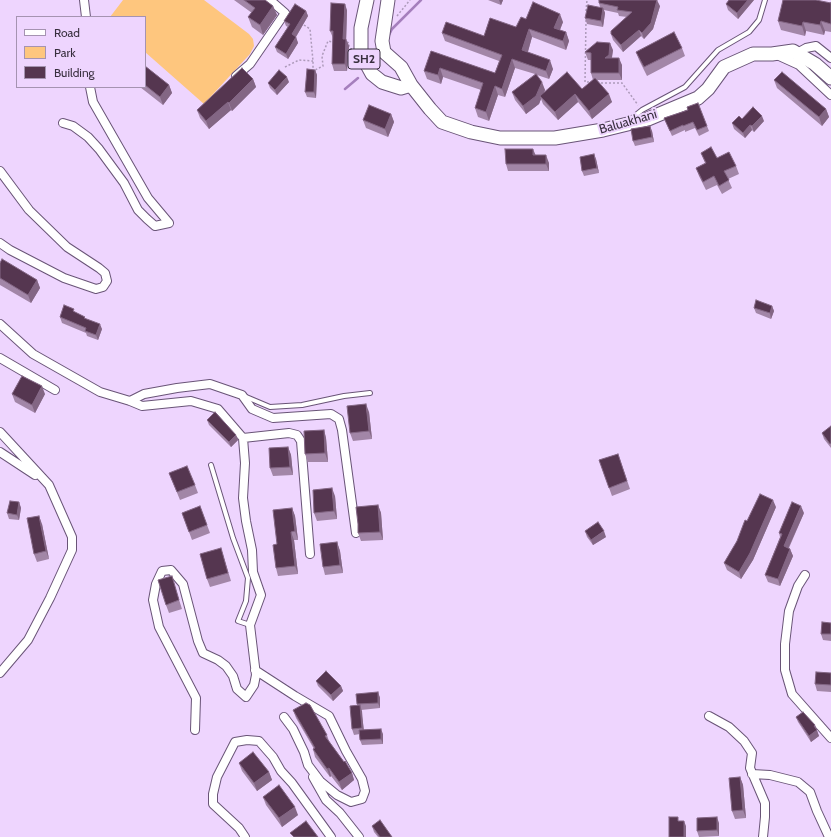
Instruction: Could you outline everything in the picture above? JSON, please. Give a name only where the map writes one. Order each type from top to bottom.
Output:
[{"type":"main road","name":"SH2","points":[[367,0],[361,28],[361,51],[366,63],[372,74],[382,82],[401,88],[411,85]]},
{"type":"main road","name":"Baluakhani","points":[[388,0],[382,41],[384,52],[401,67],[411,85],[430,109],[442,122],[471,132],[500,138],[555,138],[603,130],[648,118],[698,98],[708,89],[724,67],[754,54],[772,54]]},
{"type":"main road","points":[[772,54],[793,51],[815,64],[831,78]]},
{"type":"street","points":[[84,0],[86,16]]},
{"type":"street","points":[[231,80],[250,64],[285,13],[270,0]]},
{"type":"street","points":[[797,54],[806,48],[816,46],[831,58]]},
{"type":"street","name":"Baluakhani","points":[[772,54],[798,65],[831,95]]},
{"type":"street","points":[[63,123],[73,126],[88,136],[124,183],[138,210],[147,219],[155,226],[169,223],[148,198],[93,102],[90,88]]},
{"type":"street","points":[[0,171],[29,210],[67,247],[99,268],[105,274],[107,281],[103,287],[96,289],[64,278],[10,250],[0,243]]},
{"type":"street","points":[[0,324],[34,354],[100,392],[142,406],[191,401],[218,409],[244,438],[245,463],[243,498],[252,550],[253,572],[261,595],[250,625],[255,670],[254,686],[246,697],[238,689],[226,666],[218,660],[203,653],[198,641],[183,584],[171,570],[162,571],[156,584],[153,600],[159,627],[196,698],[195,730]]},
{"type":"street","points":[[0,358],[55,390]]},
{"type":"street","points":[[130,401],[144,394],[210,384],[242,394],[252,409],[273,418],[331,414],[339,419],[342,430],[356,533]]},
{"type":"street","points":[[0,432],[49,485],[72,537],[72,550],[50,598],[28,640],[0,673]]},
{"type":"street","points":[[244,438],[289,433],[297,435],[301,441],[310,554]]},
{"type":"street","points":[[0,452],[49,485]]},
{"type":"street","points":[[805,575],[798,586],[789,611],[785,644],[785,670],[792,694],[831,738]]},
{"type":"street","points":[[255,670],[294,696],[329,716],[346,752],[362,779],[365,791],[362,799],[351,802],[337,794],[320,781],[308,765]]},
{"type":"street","points":[[709,716],[729,727],[744,741],[752,753],[750,768],[765,803],[763,837]]},
{"type":"street","points":[[284,718],[293,729],[315,781],[326,800],[340,813],[359,837]]},
{"type":"street","points":[[245,837],[239,828],[213,804],[213,794],[217,777],[235,742],[247,740],[259,741],[269,752],[281,771],[292,783],[331,837]]},
{"type":"street","points":[[752,774],[770,775],[798,782],[810,792],[829,837]]},
{"type":"lane","points":[[624,125],[642,110],[685,87],[718,50],[749,32],[759,20],[765,0]]},
{"type":"lane","points":[[242,394],[270,407],[302,405],[344,396],[370,393]]},
{"type":"lane","points":[[211,465],[233,538],[248,578],[246,601],[238,620],[250,625]]},
{"type":"path","points":[[396,18],[410,0]]},
{"type":"path","points":[[587,0],[585,82],[622,83],[642,110]]},
{"type":"path","points":[[304,25],[310,29],[313,71],[323,66],[322,56],[328,41],[335,42]]},
{"type":"path","points":[[342,42],[349,42]]},
{"type":"path","points":[[285,67],[299,60],[313,60]]},
{"type":"green space","points":[[123,0],[204,0],[249,34],[253,39],[254,46],[250,54],[204,104],[146,53],[146,16],[111,16]]},
{"type":"building","points":[[244,0],[265,0],[273,6],[260,25],[248,17],[255,8]]},
{"type":"building","points":[[599,0],[657,0],[651,23],[642,33],[639,30],[621,45],[611,34],[611,31],[632,12],[617,10],[618,7],[599,3]]},
{"type":"building","points":[[729,0],[748,0],[737,13],[726,4]]},
{"type":"building","points":[[783,0],[816,0],[831,3],[831,24],[821,21],[820,25],[803,22],[802,26],[778,21]]},
{"type":"building","points":[[533,2],[560,14],[554,28],[566,32],[563,41],[529,29],[522,50],[550,60],[546,71],[512,59],[502,89],[495,86],[486,112],[475,108],[483,83],[440,68],[438,75],[424,71],[431,51],[495,73],[502,55],[442,33],[446,22],[484,36],[490,18],[516,27],[521,17],[526,19]]},
{"type":"building","points":[[331,3],[345,4],[343,39],[346,39],[345,64],[332,64],[333,31],[330,31]]},
{"type":"building","points":[[295,4],[306,11],[292,34],[296,37],[286,54],[275,47],[290,24],[284,21]]},
{"type":"building","points":[[588,5],[603,8],[601,21],[585,18]]},
{"type":"building","points":[[674,32],[682,48],[644,67],[636,52]]},
{"type":"building","points":[[597,42],[610,43],[609,55],[605,58],[619,58],[619,73],[591,73],[591,53],[585,52]]},
{"type":"building","points":[[146,67],[169,85],[160,97],[146,86]]},
{"type":"building","points":[[242,68],[253,79],[229,103],[228,102],[206,121],[197,110]]},
{"type":"building","points":[[307,69],[315,70],[314,92],[305,92]]},
{"type":"building","points":[[279,70],[287,77],[275,90],[268,83]]},
{"type":"building","points":[[567,72],[582,89],[595,78],[609,94],[589,111],[575,94],[555,112],[540,96]]},
{"type":"building","points":[[782,72],[826,109],[819,117],[774,80]]},
{"type":"building","points":[[536,74],[542,82],[536,96],[523,106],[512,92]]},
{"type":"building","points":[[698,103],[707,126],[697,130],[693,122],[670,131],[664,118],[688,110],[687,107]]},
{"type":"building","points":[[369,105],[391,114],[385,129],[363,120]]},
{"type":"building","points":[[753,107],[762,116],[752,126],[750,125],[743,133],[732,123],[739,116],[742,119]]},
{"type":"building","points":[[650,126],[652,137],[633,141],[631,129]]},
{"type":"building","points":[[711,147],[717,158],[729,152],[736,166],[724,171],[729,180],[719,186],[714,176],[703,182],[696,168],[706,163],[701,153]]},
{"type":"building","points":[[505,149],[533,149],[533,155],[546,155],[546,164],[506,164]]},
{"type":"building","points":[[594,154],[597,168],[582,171],[580,157]]},
{"type":"building","points":[[2,259],[37,280],[28,295],[0,278],[0,263]]},
{"type":"building","points":[[756,300],[772,306],[770,313],[754,308]]},
{"type":"building","points":[[64,305],[74,309],[73,311],[85,317],[84,318],[100,324],[96,335],[85,331],[86,328],[60,317]]},
{"type":"building","points":[[22,376],[42,386],[32,405],[12,394]]},
{"type":"building","points":[[366,404],[369,431],[350,433],[347,406]]},
{"type":"building","points":[[215,412],[236,435],[229,442],[207,420]]},
{"type":"building","points":[[831,426],[831,443],[830,444],[822,433]]},
{"type":"building","points":[[324,430],[325,453],[305,454],[304,431]]},
{"type":"building","points":[[288,447],[290,467],[270,468],[269,448]]},
{"type":"building","points":[[618,454],[627,481],[609,488],[599,460]]},
{"type":"building","points":[[187,466],[195,485],[177,492],[169,473]]},
{"type":"building","points":[[332,488],[334,511],[314,513],[313,490]]},
{"type":"building","points":[[760,494],[773,500],[750,553],[739,572],[724,563],[737,541],[745,520],[747,521]]},
{"type":"building","points":[[10,501],[19,502],[17,515],[7,513]]},
{"type":"building","points":[[792,502],[801,506],[784,546],[790,549],[778,579],[765,575],[782,534],[779,533]]},
{"type":"building","points":[[378,505],[380,532],[358,533],[356,507]]},
{"type":"building","points":[[200,506],[207,525],[189,532],[182,513]]},
{"type":"building","points":[[292,508],[295,531],[291,532],[295,566],[276,568],[273,545],[277,544],[273,510]]},
{"type":"building","points":[[39,516],[46,551],[34,554],[27,518]]},
{"type":"building","points":[[598,522],[604,531],[591,540],[585,531]]},
{"type":"building","points":[[337,542],[340,565],[323,567],[320,544]]},
{"type":"building","points":[[221,548],[228,573],[207,579],[200,554]]},
{"type":"building","points":[[172,576],[179,600],[166,605],[158,580]]},
{"type":"building","points":[[822,622],[831,623],[831,634],[821,634]]},
{"type":"building","points":[[326,671],[341,686],[331,695],[316,681]]},
{"type":"building","points":[[816,672],[831,673],[831,685],[815,684]]},
{"type":"building","points":[[378,692],[378,703],[357,704],[356,694]]},
{"type":"building","points":[[306,703],[310,705],[327,735],[325,736],[344,762],[345,761],[352,773],[339,782],[329,768],[327,769],[313,749],[315,748],[293,710]]},
{"type":"building","points":[[360,705],[362,728],[352,729],[350,706]]},
{"type":"building","points":[[803,712],[815,725],[814,726],[817,730],[809,736],[796,717]]},
{"type":"building","points":[[381,729],[381,739],[360,740],[359,730]]},
{"type":"building","points":[[253,752],[269,772],[254,783],[239,763]]},
{"type":"building","points":[[740,777],[743,810],[732,811],[729,778]]},
{"type":"building","points":[[279,785],[295,807],[279,818],[263,797]]},
{"type":"building","points":[[669,817],[678,817],[678,821],[684,821],[684,837],[669,837]]},
{"type":"building","points":[[717,817],[717,830],[697,831],[697,818]]},
{"type":"building","points":[[380,820],[392,837],[380,837],[372,826]]},
{"type":"building","points":[[306,821],[318,837],[294,837],[290,833]]},
{"type":"waterway","points":[[389,35],[392,29],[421,0]]},
{"type":"waterway","points":[[345,89],[358,78]]}]
